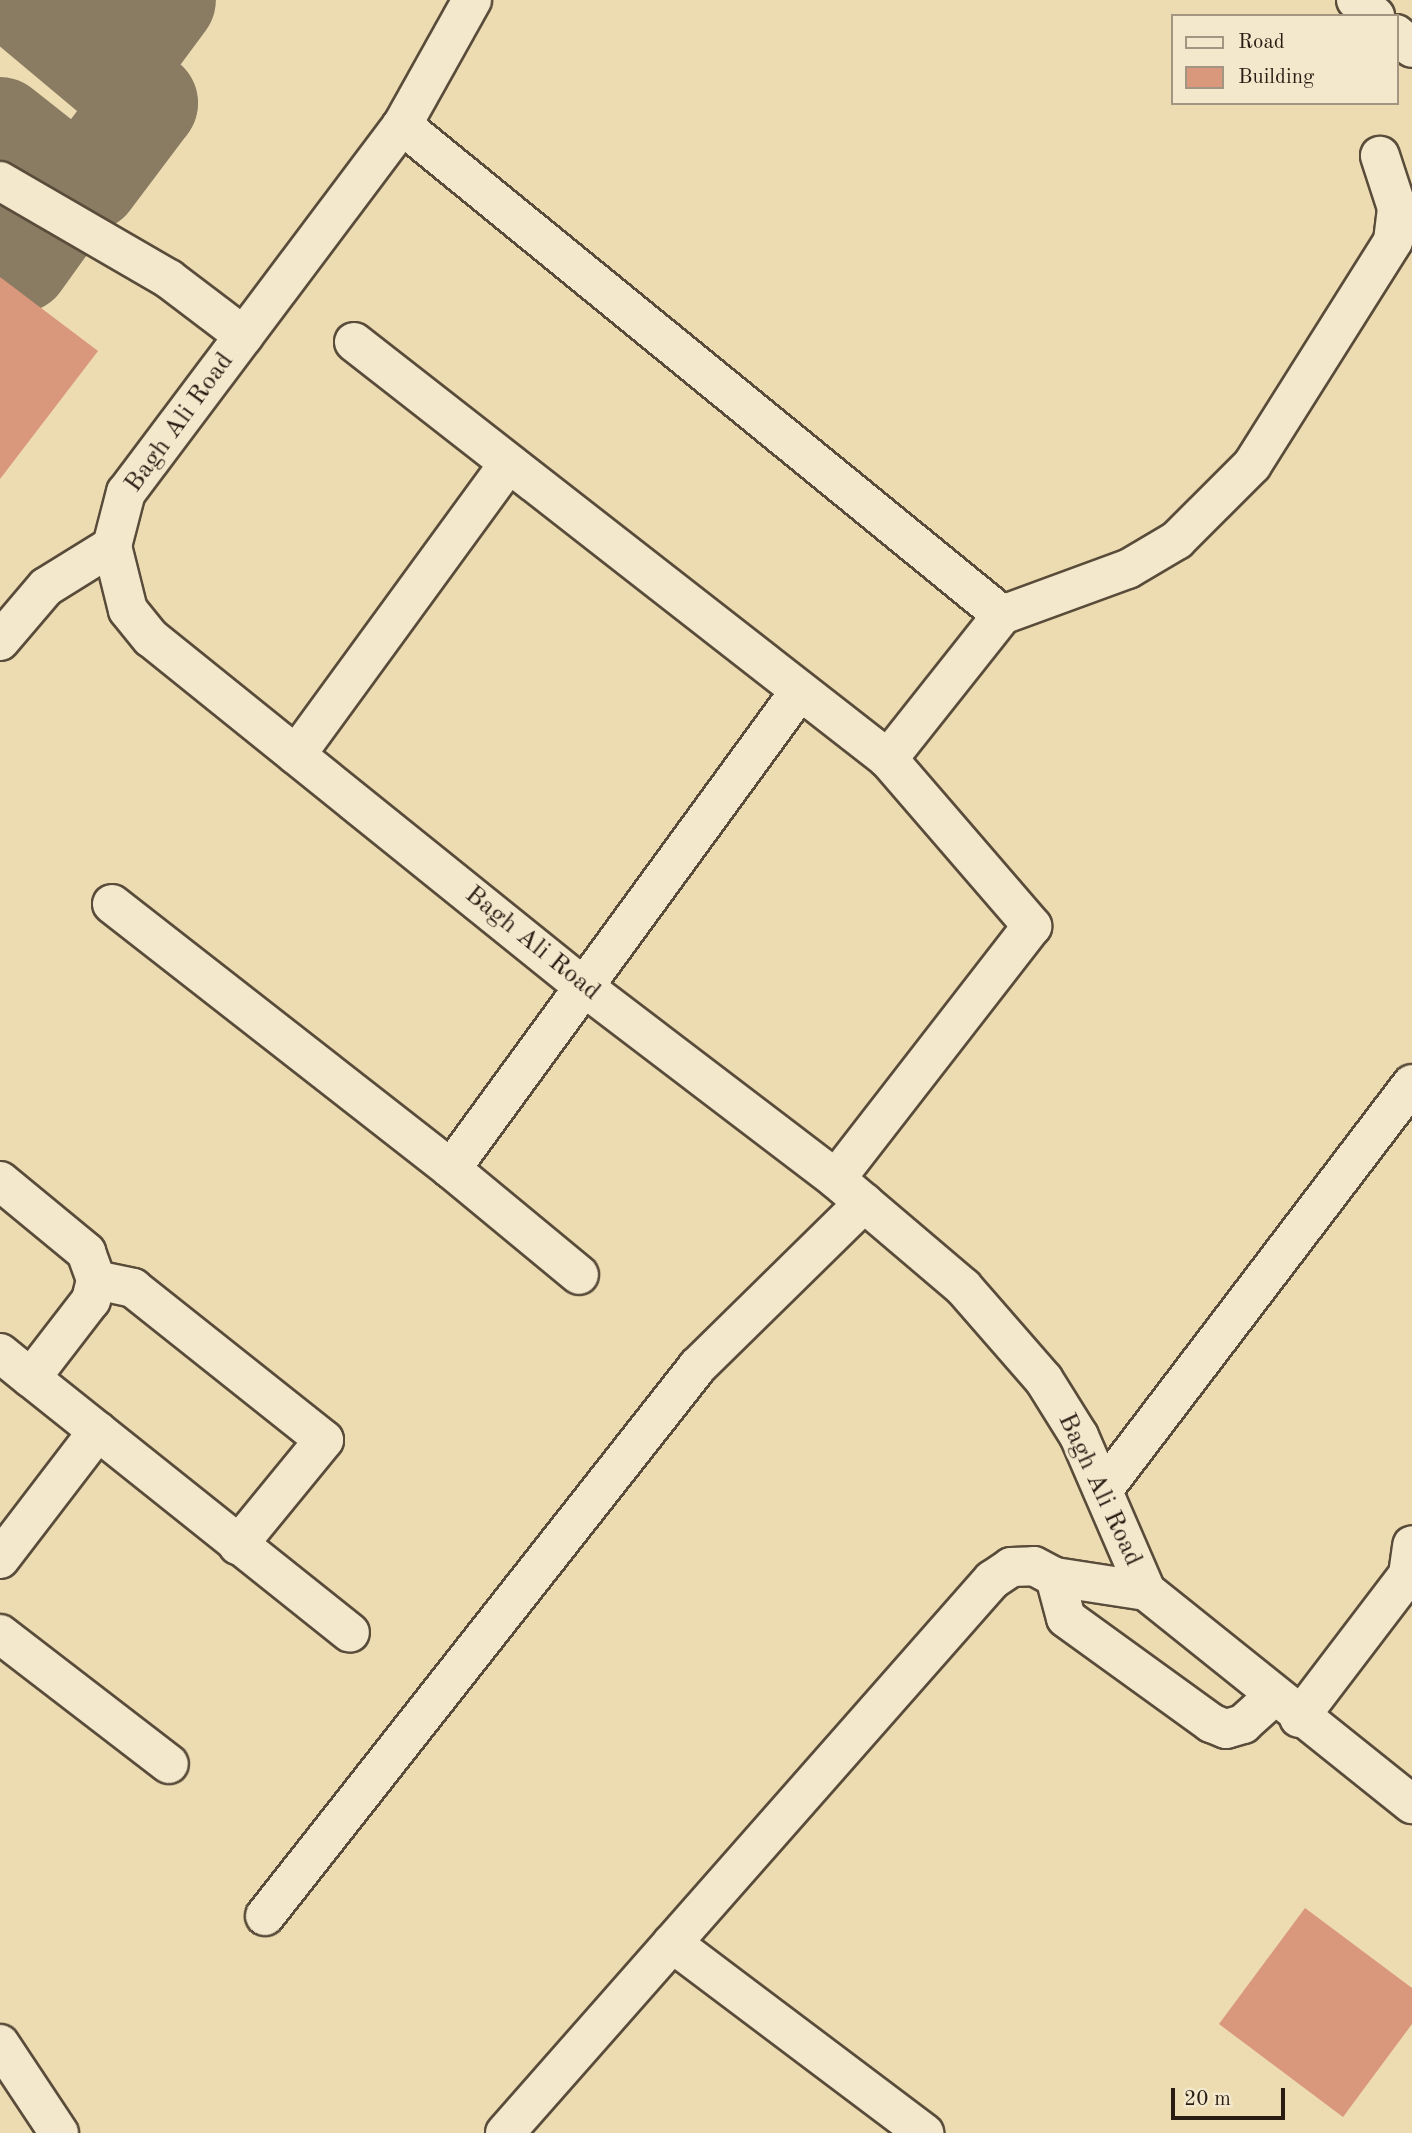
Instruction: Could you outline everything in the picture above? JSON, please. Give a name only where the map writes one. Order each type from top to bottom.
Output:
[{"type":"street","name":"Bagh Ali Road","points":[[472,0],[402,125],[127,492],[111,546],[128,610],[150,638],[584,987],[836,1179],[1009,1335],[1079,1436],[1146,1591],[1287,1707],[1412,1804]]},
{"type":"street","points":[[1356,0],[1373,14]]},
{"type":"street","points":[[1398,36],[1412,48]]},
{"type":"street","points":[[402,125],[1002,615]]},
{"type":"street","points":[[888,759],[1002,615],[1128,569],[1177,540],[1252,465],[1393,241],[1397,208],[1380,156]]},
{"type":"street","points":[[0,181],[169,279],[244,336]]},
{"type":"street","points":[[354,342],[888,759],[1032,926],[836,1179]]},
{"type":"street","points":[[296,755],[508,464]]},
{"type":"street","points":[[0,642],[46,587],[111,546]]},
{"type":"street","points":[[451,1169],[799,692]]},
{"type":"street","points":[[112,904],[451,1169],[579,1275]]},
{"type":"street","points":[[1103,1490],[1412,1084]]},
{"type":"street","points":[[0,1181],[86,1252],[96,1280],[91,1300],[31,1378]]},
{"type":"street","points":[[265,1916],[698,1366],[864,1203]]},
{"type":"street","points":[[96,1280],[133,1288],[324,1440],[238,1545]]},
{"type":"street","points":[[0,1353],[350,1633]]},
{"type":"street","points":[[0,1559],[97,1431]]},
{"type":"street","points":[[1055,1577],[1066,1618],[1211,1723],[1226,1729],[1287,1707],[1408,1575],[1412,1545]]},
{"type":"street","points":[[505,2133],[992,1580],[1011,1567],[1034,1566],[1055,1577],[1146,1591]]},
{"type":"street","points":[[0,1634],[169,1764]]},
{"type":"street","points":[[672,1942],[924,2133]]},
{"type":"street","points":[[0,2044],[59,2133]]},
{"type":"building","points":[[0,277],[98,351],[0,479]]},
{"type":"building","points":[[1305,1908],[1412,1988],[1412,2024],[1343,2117],[1219,2024]]},
{"type":"taxiway","points":[[0,128],[71,184],[89,180],[147,103],[24,0]]},
{"type":"taxiway","points":[[113,70],[165,0]]},
{"type":"taxiway","points":[[19,262],[47,223],[48,186],[34,157]]}]
